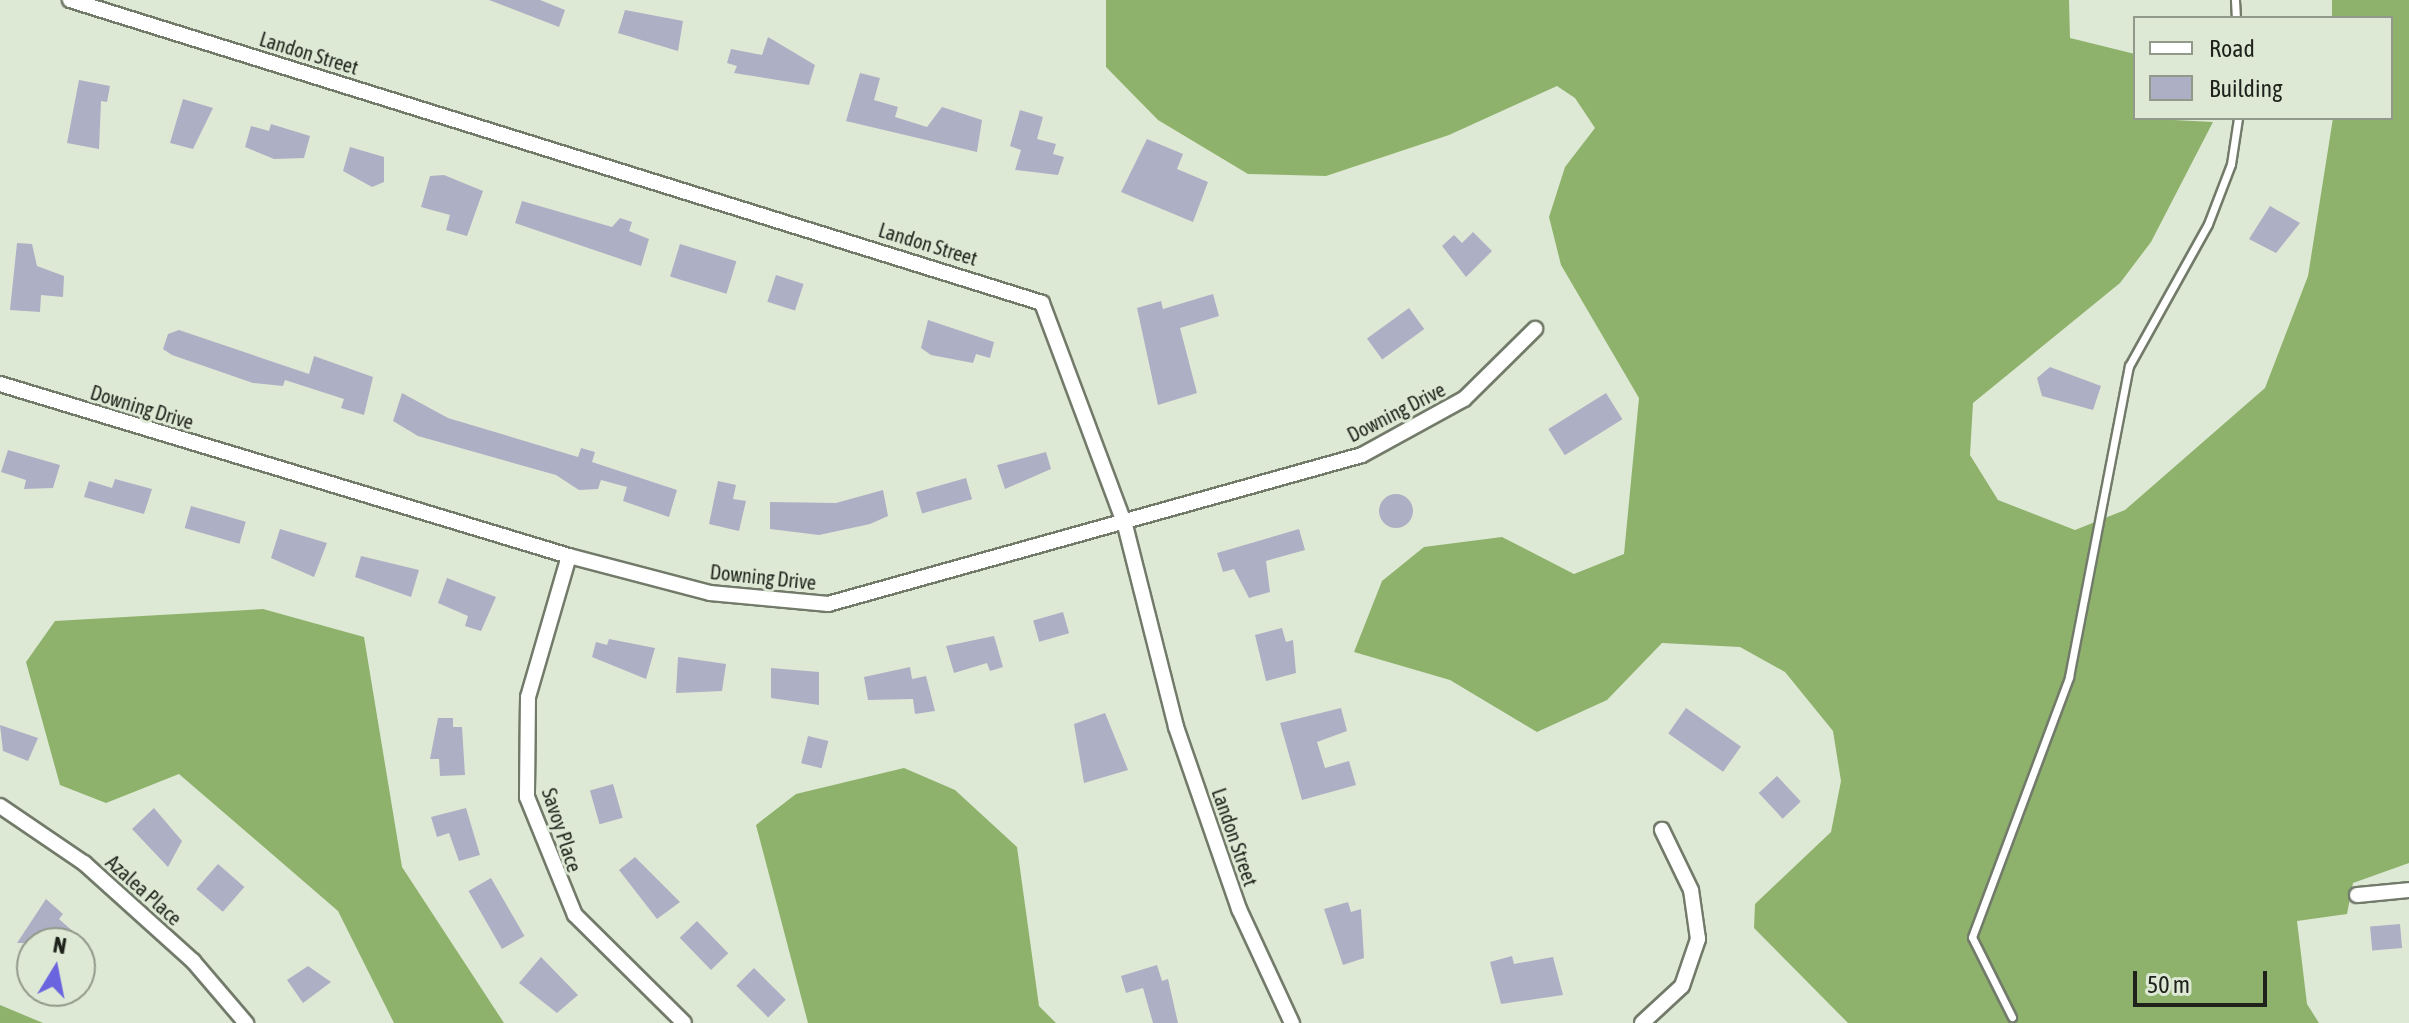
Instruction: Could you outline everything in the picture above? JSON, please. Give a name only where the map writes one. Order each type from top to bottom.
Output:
[{"type":"street","name":"Landon Street","points":[[70,0],[1033,297],[1047,308],[1125,525],[1176,727],[1239,909],[1292,1023]]},
{"type":"street","name":"Downing Drive","points":[[0,384],[569,556],[710,593],[828,604],[1125,525],[1362,455],[1464,399],[1535,329]]},
{"type":"street","name":"Savoy Place","points":[[569,556],[528,697],[527,797],[575,915],[684,1023]]},
{"type":"street","name":"Azalea Place","points":[[0,806],[84,863],[193,961],[246,1023]]},
{"type":"street","points":[[1642,1023],[1682,986],[1698,939],[1691,890],[1662,830]]},
{"type":"street","points":[[2357,895],[2409,890]]},
{"type":"lane","points":[[2012,1017],[1972,937],[2069,677],[2129,366],[2208,224],[2231,164],[2238,120]]},
{"type":"green space","points":[[1106,0],[2069,0],[2070,38],[2133,54],[2133,120],[2213,122],[2151,242],[2120,283],[1973,403],[1970,455],[1998,500],[2075,530],[2125,510],[2265,388],[2308,276],[2333,120],[2393,120],[2393,16],[2332,16],[2332,0],[2409,0],[2409,863],[2353,883],[2347,914],[2297,921],[2307,1004],[2319,1023],[1848,1023],[1754,928],[1755,904],[1831,832],[1841,781],[1833,731],[1785,672],[1740,647],[1662,643],[1607,700],[1537,732],[1450,680],[1354,652],[1382,581],[1424,547],[1502,537],[1574,574],[1624,554],[1639,398],[1561,265],[1549,217],[1565,167],[1595,128],[1575,98],[1557,86],[1449,135],[1326,176],[1248,174],[1158,120],[1106,67]]},
{"type":"green space","points":[[263,609],[364,637],[402,867],[504,1023],[394,1023],[338,911],[179,774],[106,803],[60,785],[26,662],[55,621]]},
{"type":"green space","points":[[904,768],[955,790],[1017,847],[1039,1006],[1056,1023],[808,1023],[756,825],[796,794]]},
{"type":"green space","points":[[0,1005],[43,1023],[0,1023]]},
{"type":"building","points":[[489,0],[540,0],[565,10],[559,27]]},
{"type":"building","points":[[625,10],[683,21],[678,51],[618,33]]},
{"type":"building","points":[[768,37],[815,65],[809,85],[734,73],[737,66],[727,63],[731,49],[762,55]]},
{"type":"building","points":[[860,73],[880,78],[874,100],[898,107],[895,117],[927,127],[942,107],[982,120],[977,152],[846,121]]},
{"type":"building","points":[[79,80],[110,86],[107,102],[101,101],[99,149],[67,143]]},
{"type":"building","points":[[183,99],[213,108],[193,149],[170,143]]},
{"type":"building","points":[[1020,110],[1043,117],[1037,139],[1056,144],[1053,154],[1064,157],[1058,175],[1015,170],[1021,150],[1010,146]]},
{"type":"building","points":[[271,124],[310,136],[304,158],[274,159],[245,147],[251,126],[269,131]]},
{"type":"building","points":[[1147,139],[1183,154],[1177,169],[1208,182],[1193,222],[1121,192]]},
{"type":"building","points":[[350,147],[384,157],[384,182],[372,187],[343,171]]},
{"type":"building","points":[[444,175],[483,191],[467,236],[446,230],[450,215],[421,207],[430,176]]},
{"type":"building","points":[[522,201],[612,227],[620,218],[632,222],[629,231],[649,239],[641,266],[515,223]]},
{"type":"building","points":[[2270,206],[2300,223],[2276,253],[2249,239]]},
{"type":"building","points":[[1473,232],[1492,251],[1466,277],[1442,246],[1454,235],[1462,243]]},
{"type":"building","points":[[17,243],[32,244],[37,266],[64,276],[63,297],[41,295],[40,312],[10,310]]},
{"type":"building","points":[[680,244],[736,261],[726,294],[670,277]]},
{"type":"building","points":[[776,275],[804,284],[795,311],[767,302]]},
{"type":"building","points":[[1213,294],[1219,316],[1180,328],[1197,393],[1158,405],[1137,308],[1161,301],[1163,309]]},
{"type":"building","points":[[1409,308],[1424,329],[1382,360],[1367,339]]},
{"type":"building","points":[[928,320],[994,342],[990,358],[976,354],[973,363],[931,355],[921,348]]},
{"type":"building","points":[[179,330],[309,374],[314,356],[373,377],[364,415],[341,408],[344,399],[285,380],[283,386],[253,383],[172,355],[163,349],[168,334]]},
{"type":"building","points":[[2050,367],[2101,386],[2093,410],[2042,396],[2037,378]]},
{"type":"building","points":[[402,393],[448,418],[578,457],[581,448],[595,452],[592,462],[677,490],[669,517],[623,501],[627,487],[601,480],[598,489],[579,490],[556,475],[418,436],[393,421]]},
{"type":"building","points":[[1606,393],[1622,419],[1565,455],[1548,429]]},
{"type":"building","points":[[8,450],[60,465],[53,488],[24,489],[26,480],[1,472]]},
{"type":"building","points":[[1046,452],[1051,469],[1005,489],[997,465]]},
{"type":"building","points":[[966,478],[972,499],[922,513],[916,492]]},
{"type":"building","points":[[115,479],[152,489],[144,514],[84,497],[89,481],[112,488]]},
{"type":"building","points":[[718,481],[736,485],[733,499],[746,501],[739,531],[709,524]]},
{"type":"building","points":[[883,490],[888,516],[870,524],[819,535],[770,529],[770,502],[836,503]]},
{"type":"building","points":[[1396,494],[1408,499],[1413,511],[1408,523],[1396,528],[1384,523],[1379,511],[1384,499]]},
{"type":"building","points":[[191,506],[246,522],[239,544],[185,528]]},
{"type":"building","points":[[280,529],[327,543],[314,577],[271,558]]},
{"type":"building","points":[[1299,529],[1305,550],[1266,561],[1270,592],[1249,598],[1234,569],[1223,572],[1217,553]]},
{"type":"building","points":[[361,556],[419,570],[411,597],[355,577]]},
{"type":"building","points":[[447,578],[496,597],[481,631],[465,626],[468,616],[438,603]]},
{"type":"building","points":[[1063,612],[1069,633],[1039,642],[1033,621]]},
{"type":"building","points":[[1282,628],[1286,642],[1293,640],[1296,673],[1266,681],[1255,635]]},
{"type":"building","points":[[994,636],[1003,667],[990,671],[987,663],[954,673],[946,646]]},
{"type":"building","points":[[609,639],[655,648],[646,679],[592,657],[596,642],[607,645]]},
{"type":"building","points":[[678,657],[726,664],[722,691],[676,693]]},
{"type":"building","points":[[910,667],[912,679],[926,676],[935,711],[915,714],[913,699],[868,700],[864,677]]},
{"type":"building","points":[[771,668],[819,672],[819,705],[771,698]]},
{"type":"building","points":[[1341,708],[1347,731],[1317,742],[1325,768],[1349,761],[1356,785],[1302,800],[1280,723]]},
{"type":"building","points":[[1686,708],[1741,746],[1723,772],[1668,733]]},
{"type":"building","points":[[1105,713],[1128,770],[1084,783],[1074,724]]},
{"type":"building","points":[[438,718],[453,718],[453,727],[462,727],[465,775],[440,776],[439,759],[430,759]]},
{"type":"building","points":[[0,725],[38,738],[28,761],[3,751]]},
{"type":"building","points":[[808,736],[828,741],[822,768],[801,763]]},
{"type":"building","points":[[1777,776],[1801,802],[1783,819],[1759,793]]},
{"type":"building","points":[[613,784],[623,818],[600,824],[590,791]]},
{"type":"building","points":[[154,808],[182,841],[168,867],[132,829]]},
{"type":"building","points":[[466,808],[480,855],[459,861],[449,833],[437,837],[431,817]]},
{"type":"building","points":[[635,857],[680,902],[657,919],[619,870]]},
{"type":"building","points":[[218,864],[244,887],[223,912],[196,889]]},
{"type":"building","points":[[491,878],[524,936],[502,949],[468,891]]},
{"type":"building","points":[[46,899],[63,914],[59,919],[68,927],[28,927]]},
{"type":"building","points":[[1348,902],[1351,912],[1361,909],[1364,958],[1343,965],[1324,909]]},
{"type":"building","points":[[697,921],[728,953],[711,970],[680,938]]},
{"type":"building","points":[[2400,924],[2402,948],[2372,951],[2370,927]]},
{"type":"building","points":[[1512,956],[1514,964],[1553,957],[1563,995],[1501,1004],[1490,962]]},
{"type":"building","points":[[541,957],[578,995],[557,1013],[519,983]]},
{"type":"building","points":[[1157,965],[1162,981],[1168,979],[1178,1023],[1153,1023],[1143,988],[1126,993],[1121,976]]},
{"type":"building","points":[[308,966],[331,982],[303,1003],[287,980]]},
{"type":"building","points":[[754,968],[786,1000],[768,1017],[736,986]]}]
